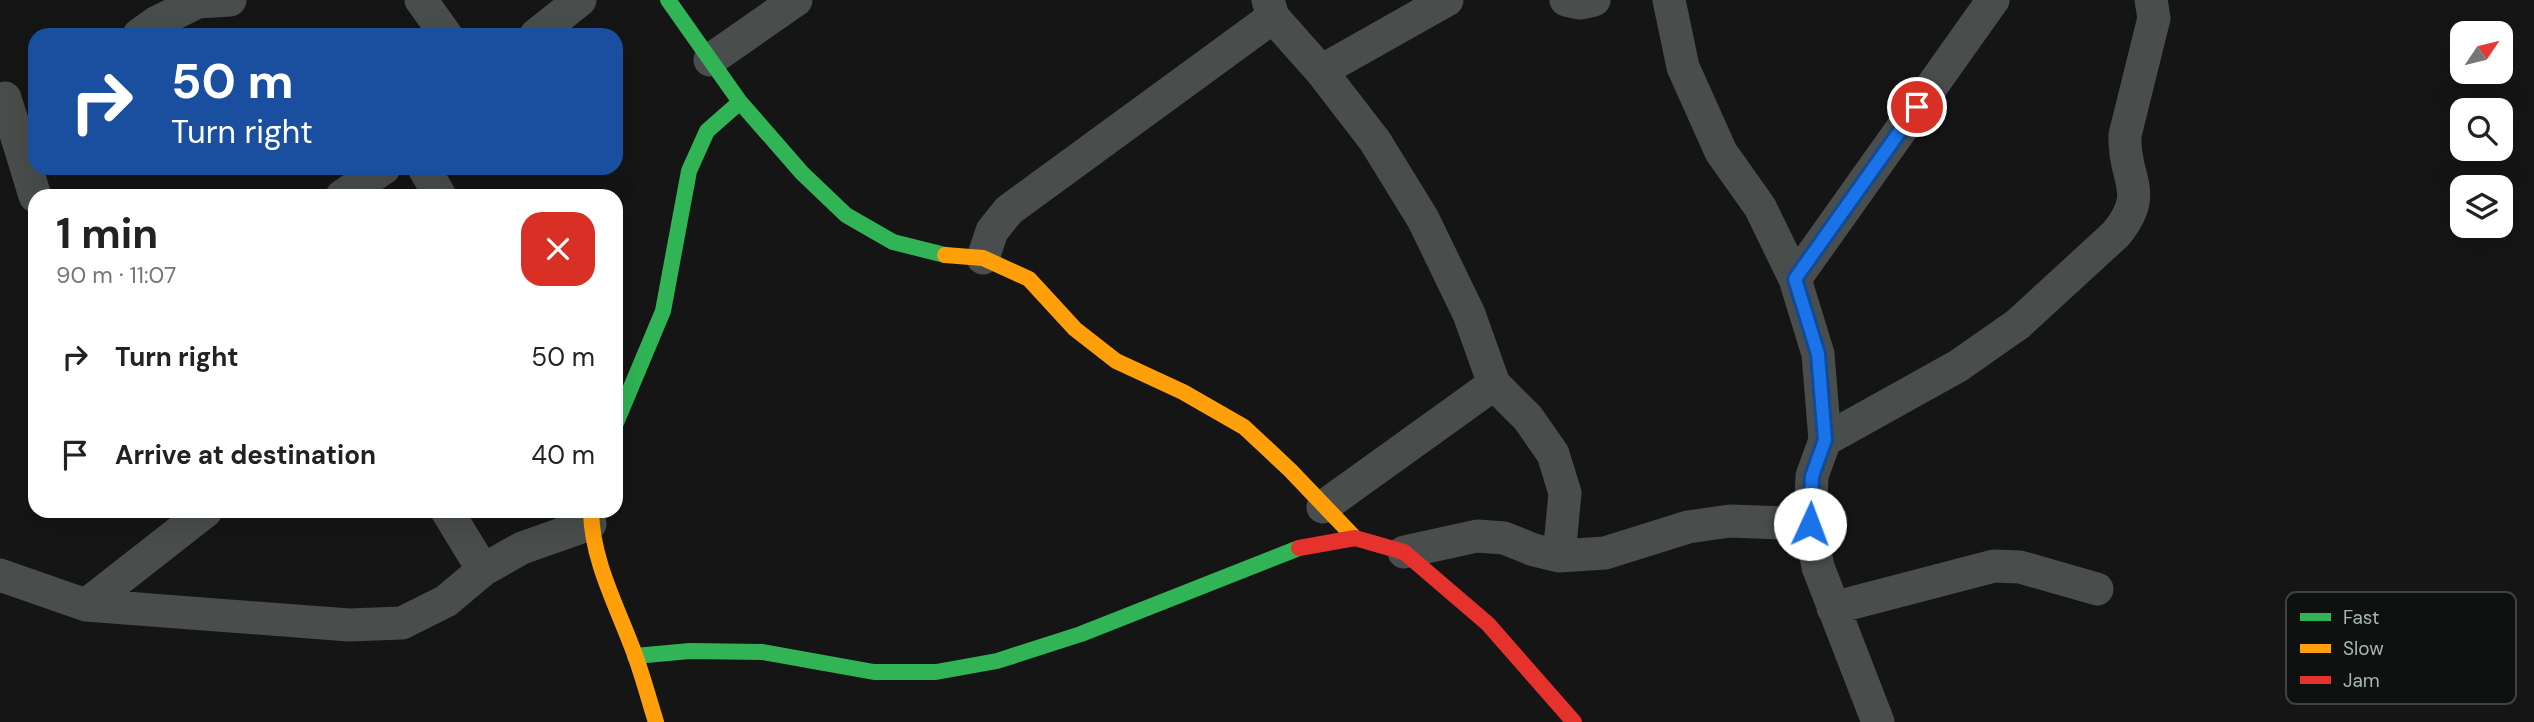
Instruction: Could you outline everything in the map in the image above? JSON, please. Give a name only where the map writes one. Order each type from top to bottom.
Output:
[{"type":"street","points":[[149,28],[198,2],[230,0]]},
{"type":"street","points":[[421,0],[441,28]]},
{"type":"street","points":[[545,28],[580,0]]},
{"type":"street","points":[[668,0],[740,102],[802,173],[846,215],[893,242],[937,254],[983,258],[1029,279],[1075,329],[1116,361],[1183,392],[1244,427],[1290,470],[1355,538]]},
{"type":"street","points":[[710,60],[796,0]]},
{"type":"street","points":[[1321,71],[1447,0]]},
{"type":"street","points":[[1566,0],[1580,3],[1594,0]]},
{"type":"street","points":[[1670,0],[1683,67],[1721,152],[1760,206],[1795,279],[1818,354],[1825,440],[1812,476],[1810,524],[1818,567],[1878,722]]},
{"type":"street","points":[[1795,279],[1993,0]]},
{"type":"street","points":[[1825,440],[1958,366],[2018,324],[2129,219],[2136,199],[2124,155],[2125,135],[2154,18],[2151,0]]},
{"type":"street","points":[[983,258],[992,232],[1010,210],[1270,8],[1375,141],[1423,219],[1469,314],[1494,384],[1528,418],[1553,454],[1565,493],[1559,556]]},
{"type":"street","points":[[13,98],[28,165]]},
{"type":"street","points":[[623,407],[663,311],[690,171],[707,131],[740,102]]},
{"type":"street","points":[[352,189],[374,175]]},
{"type":"street","points":[[1323,507],[1494,384]]},
{"type":"street","points":[[86,605],[197,518]]},
{"type":"street","points":[[451,518],[484,570]]},
{"type":"street","points":[[0,575],[86,605],[349,625],[402,623],[446,601],[484,570],[522,548],[589,518]]},
{"type":"street","points":[[591,518],[606,582],[635,656],[656,722]]},
{"type":"street","points":[[1404,552],[1477,536],[1504,538],[1559,556],[1605,552],[1688,527],[1709,524],[1810,524]]},
{"type":"street","points":[[635,656],[690,651],[763,652],[874,672],[936,672],[998,661],[1081,635],[1306,545],[1355,538],[1404,552],[1488,624],[1574,722]]},
{"type":"street","points":[[1833,608],[1994,566],[2020,567],[2097,589]]},
{"type":"traffic: fast","points":[[668,0],[740,102],[802,173],[846,215],[893,242],[945,255]]},
{"type":"traffic: fast","points":[[623,406],[663,311],[689,171],[707,131],[740,102]]},
{"type":"traffic: fast","points":[[635,656],[690,651],[763,652],[874,672],[936,672],[997,661],[1081,634],[1299,548]]},
{"type":"traffic: slow","points":[[945,255],[983,258],[1029,279],[1075,329],[1116,361],[1183,392],[1244,427],[1290,470],[1355,538]]},
{"type":"traffic: slow","points":[[591,518],[601,567],[635,655],[656,722]]},
{"type":"traffic: jam","points":[[1299,548],[1355,538],[1404,552],[1488,624],[1574,722]]},
{"type":"route","points":[[1810,524],[1812,476],[1825,440],[1818,354],[1795,279],[1917,107]]}]
